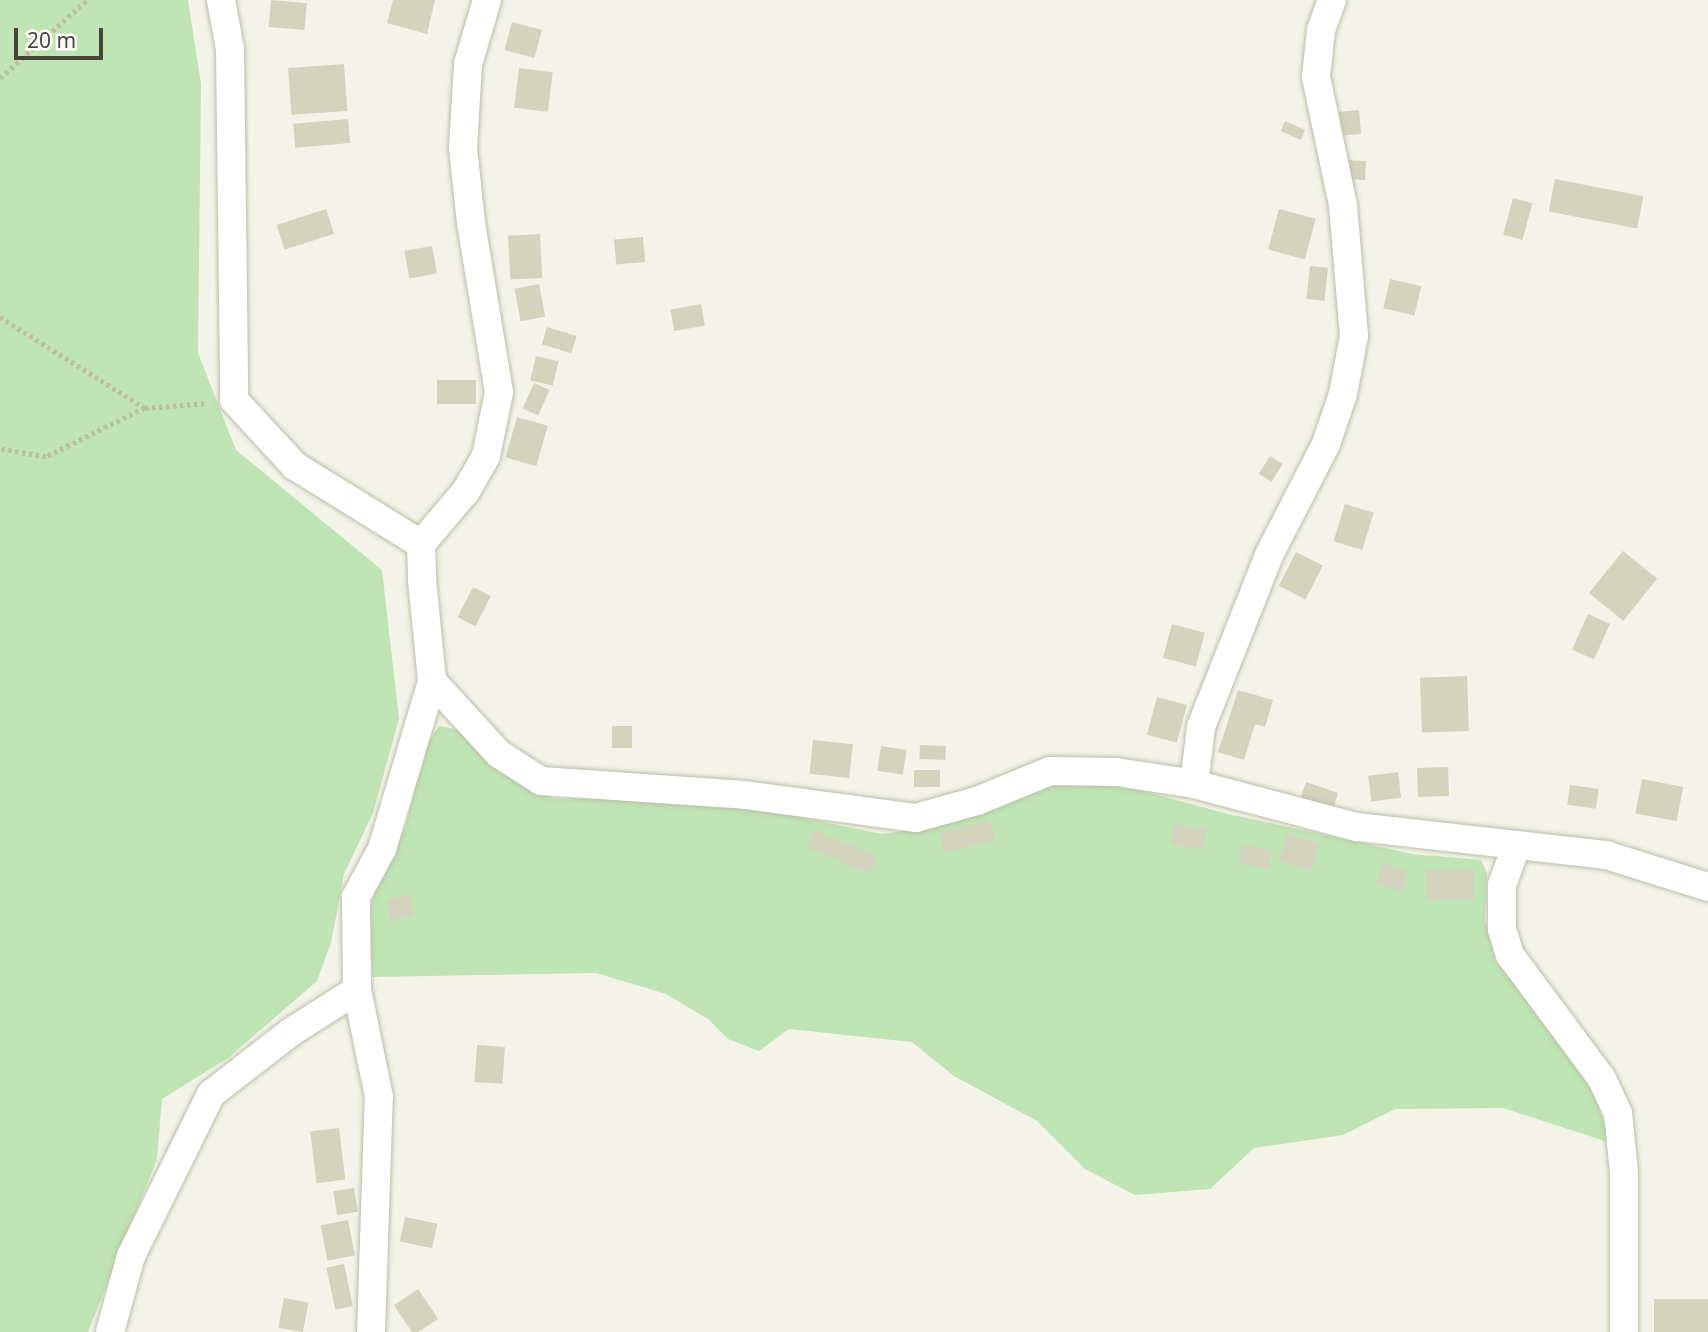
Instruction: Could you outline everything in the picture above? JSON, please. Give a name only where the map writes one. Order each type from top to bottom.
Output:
[{"type":"street","points":[[221,0],[230,49],[234,400],[295,466],[421,544]]},
{"type":"street","points":[[371,1332],[379,1097],[356,990],[356,897],[382,849],[432,681],[421,544],[466,491],[486,456],[499,392],[471,223],[463,148],[468,64],[487,0]]},
{"type":"street","points":[[1194,783],[1201,727],[1269,555],[1326,444],[1343,394],[1354,336],[1343,205],[1316,78],[1321,30],[1332,0]]},
{"type":"street","points":[[432,681],[499,754],[541,781],[745,795],[916,818],[976,801],[1050,771],[1116,772],[1194,783],[1357,827],[1516,847],[1606,855],[1708,887]]},
{"type":"street","points":[[1516,847],[1502,885],[1502,929],[1510,955],[1602,1079],[1618,1113],[1624,1172],[1625,1332]]},
{"type":"street","points":[[110,1332],[131,1256],[211,1094],[291,1032],[356,990]]},
{"type":"path","points":[[0,78],[87,0]]},
{"type":"path","points":[[0,317],[145,408]]},
{"type":"path","points":[[0,449],[46,457],[145,408],[234,400]]},
{"type":"green space","points":[[0,0],[188,0],[201,84],[198,353],[236,450],[382,570],[399,719],[373,813],[344,874],[331,943],[317,981],[228,1058],[162,1099],[157,1159],[88,1332],[0,1332]]},
{"type":"green space","points":[[439,726],[460,730],[501,771],[555,799],[642,797],[750,807],[882,834],[937,826],[1054,786],[1121,785],[1228,814],[1413,854],[1481,860],[1487,873],[1485,920],[1495,961],[1563,1042],[1595,1097],[1611,1143],[1503,1108],[1395,1109],[1343,1135],[1254,1148],[1210,1189],[1135,1195],[1085,1169],[1037,1121],[954,1076],[912,1042],[789,1029],[759,1051],[728,1039],[708,1019],[666,994],[596,973],[373,977],[368,916],[376,889],[406,826],[423,750]]},
{"type":"building","points":[[271,0],[307,3],[305,30],[269,27]]},
{"type":"building","points":[[393,0],[435,0],[427,34],[387,23]]},
{"type":"building","points":[[512,22],[542,30],[534,58],[504,50]]},
{"type":"building","points":[[344,64],[347,111],[291,115],[288,68]]},
{"type":"building","points":[[519,68],[553,72],[548,112],[514,108]]},
{"type":"building","points":[[1359,110],[1361,134],[1341,136],[1339,112]]},
{"type":"building","points":[[348,119],[350,143],[295,148],[293,124]]},
{"type":"building","points":[[1285,121],[1305,130],[1301,140],[1281,131]]},
{"type":"building","points":[[1346,160],[1366,161],[1365,180],[1345,179]]},
{"type":"building","points":[[1555,179],[1643,196],[1637,229],[1549,211]]},
{"type":"building","points":[[1513,198],[1532,203],[1522,240],[1503,235]]},
{"type":"building","points":[[326,209],[334,234],[285,250],[277,225]]},
{"type":"building","points":[[1279,209],[1316,219],[1305,259],[1268,250]]},
{"type":"building","points":[[540,234],[542,278],[510,280],[508,236]]},
{"type":"building","points":[[643,237],[645,262],[616,264],[614,240]]},
{"type":"building","points":[[432,246],[437,274],[409,278],[404,251]]},
{"type":"building","points":[[1310,266],[1328,268],[1324,301],[1307,299]]},
{"type":"building","points":[[1390,279],[1421,286],[1414,315],[1383,308]]},
{"type":"building","points":[[539,284],[545,316],[521,321],[514,289]]},
{"type":"building","points":[[701,304],[705,326],[674,331],[670,309]]},
{"type":"building","points":[[547,327],[577,336],[571,353],[542,344]]},
{"type":"building","points":[[536,356],[558,361],[553,386],[530,380]]},
{"type":"building","points":[[437,380],[476,380],[476,404],[437,404]]},
{"type":"building","points":[[534,383],[550,390],[538,415],[523,409]]},
{"type":"building","points":[[517,417],[548,426],[536,466],[505,457]]},
{"type":"building","points":[[1270,456],[1283,464],[1272,482],[1259,474]]},
{"type":"building","points":[[1345,504],[1374,513],[1362,550],[1334,541]]},
{"type":"building","points":[[1623,551],[1657,579],[1623,621],[1589,593]]},
{"type":"building","points":[[1296,552],[1323,566],[1305,599],[1279,586]]},
{"type":"building","points":[[473,587],[491,596],[475,626],[458,617]]},
{"type":"building","points":[[1588,614],[1610,624],[1594,659],[1572,650]]},
{"type":"building","points":[[1172,624],[1205,633],[1196,667],[1163,658]]},
{"type":"building","points":[[1467,676],[1469,731],[1422,733],[1420,678]]},
{"type":"building","points":[[1238,690],[1273,700],[1265,727],[1255,724],[1244,760],[1218,752]]},
{"type":"building","points":[[1157,697],[1187,705],[1177,743],[1147,735]]},
{"type":"building","points":[[612,726],[632,726],[632,748],[612,748]]},
{"type":"building","points":[[813,740],[853,744],[849,778],[809,774]]},
{"type":"building","points":[[920,745],[946,746],[945,760],[920,759]]},
{"type":"building","points":[[881,746],[907,750],[903,775],[877,771]]},
{"type":"building","points":[[1448,767],[1449,796],[1418,797],[1417,768]]},
{"type":"building","points":[[914,770],[940,770],[940,787],[914,787]]},
{"type":"building","points":[[1398,772],[1401,798],[1371,801],[1368,776]]},
{"type":"building","points":[[1642,779],[1683,787],[1677,821],[1635,813]]},
{"type":"building","points":[[1306,782],[1338,793],[1333,808],[1301,797]]},
{"type":"building","points":[[1570,785],[1599,789],[1596,809],[1567,805]]},
{"type":"building","points":[[990,820],[995,840],[945,853],[940,833]]},
{"type":"building","points":[[1173,824],[1207,829],[1204,850],[1170,845]]},
{"type":"building","points":[[813,830],[877,856],[870,873],[806,848]]},
{"type":"building","points":[[1287,834],[1320,844],[1311,871],[1279,861]]},
{"type":"building","points":[[1242,845],[1272,850],[1269,868],[1239,864]]},
{"type":"building","points":[[1382,863],[1408,870],[1402,891],[1376,884]]},
{"type":"building","points":[[1426,870],[1474,870],[1474,900],[1426,900]]},
{"type":"building","points":[[410,895],[414,916],[390,920],[386,900]]},
{"type":"building","points":[[477,1045],[505,1047],[502,1084],[474,1082]]},
{"type":"building","points":[[339,1128],[345,1180],[317,1183],[310,1132]]},
{"type":"building","points":[[354,1188],[358,1212],[337,1215],[333,1191]]},
{"type":"building","points":[[405,1217],[437,1224],[432,1248],[400,1241]]},
{"type":"building","points":[[348,1220],[355,1255],[327,1261],[321,1225]]},
{"type":"building","points":[[344,1264],[353,1306],[335,1310],[326,1268]]},
{"type":"building","points":[[418,1289],[438,1319],[419,1332],[412,1332],[394,1305]]},
{"type":"building","points":[[284,1298],[309,1303],[303,1332],[278,1327]]},
{"type":"building","points":[[1654,1299],[1708,1299],[1708,1332],[1654,1332]]}]
